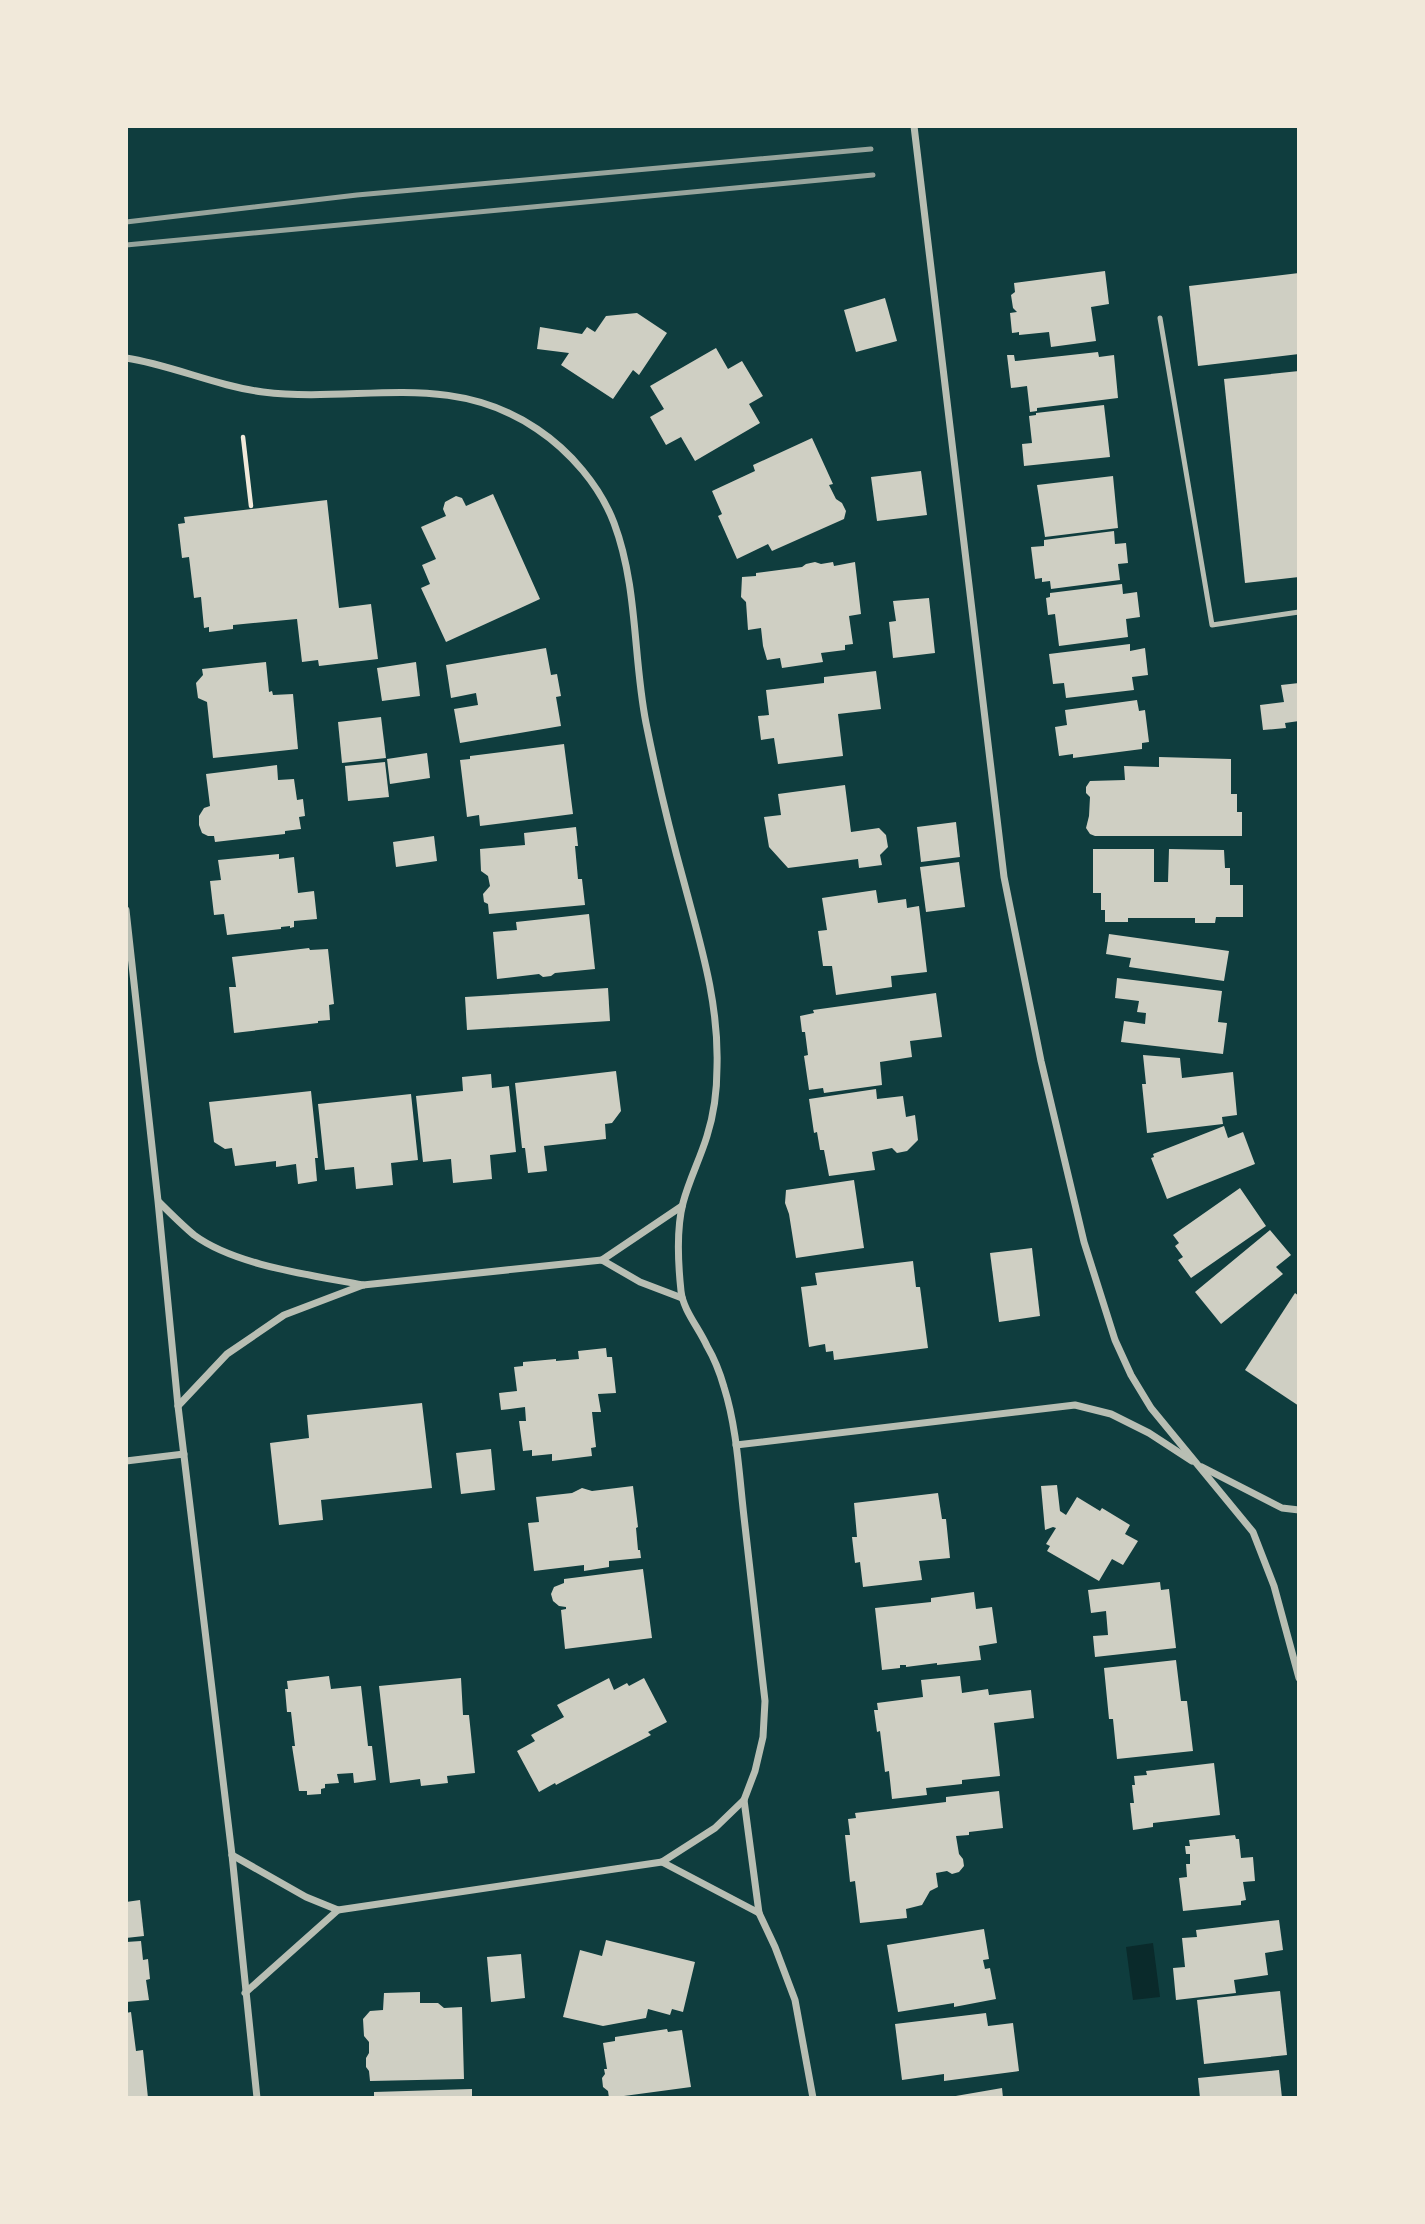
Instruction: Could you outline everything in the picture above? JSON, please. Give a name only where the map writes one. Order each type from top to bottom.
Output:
[{"type":"street","points":[[914,126],[1004,877],[1041,1061],[1084,1242],[1115,1339],[1131,1375],[1151,1408],[1253,1532],[1274,1586],[1299,1678]]},
{"type":"street","points":[[126,358],[242,389],[270,393],[386,391],[443,394],[480,401],[506,411],[539,429],[571,458],[597,489],[612,518],[622,548],[635,627],[644,715],[660,794],[709,973],[716,1023],[718,1065],[715,1100],[708,1132],[682,1206],[679,1255],[681,1298],[708,1346],[724,1387],[736,1445],[765,1701],[763,1737],[755,1771],[744,1800],[715,1828],[662,1862],[338,1910],[306,1897],[232,1855]]},
{"type":"street","points":[[126,910],[178,1406],[232,1855],[257,2098]]},
{"type":"street","points":[[158,1201],[195,1236],[227,1252],[275,1268],[363,1285]]},
{"type":"street","points":[[178,1406],[227,1354],[284,1315],[363,1285],[602,1260],[682,1206]]},
{"type":"street","points":[[602,1260],[640,1282],[681,1298]]},
{"type":"street","points":[[736,1445],[1075,1405],[1111,1415],[1149,1433],[1199,1466],[1282,1508],[1299,1510]]},
{"type":"street","points":[[126,1461],[184,1454]]},
{"type":"street","points":[[744,1800],[759,1913],[795,2000],[813,2098]]},
{"type":"street","points":[[662,1862],[759,1913]]},
{"type":"street","points":[[245,1993],[338,1910]]},
{"type":"lane","points":[[1160,318],[1212,625],[1299,612]]},
{"type":"path","points":[[243,437],[251,506]]},
{"type":"water","points":[[1153,1943],[1160,1997],[1133,2000],[1126,1947]]},
{"type":"building","points":[[1105,271],[1109,304],[1091,307],[1096,341],[1051,347],[1049,332],[1019,335],[1019,332],[1012,333],[1010,313],[1017,312],[1013,308],[1011,295],[1015,292],[1014,283]]},
{"type":"building","points":[[1299,273],[1299,354],[1198,366],[1189,286]]},
{"type":"building","points":[[885,298],[897,341],[856,352],[844,310]]},
{"type":"building","points":[[637,313],[667,333],[639,375],[633,370],[613,399],[561,365],[569,353],[537,349],[540,327],[582,334],[587,327],[595,332],[606,316]]},
{"type":"building","points":[[716,348],[728,369],[742,361],[763,396],[749,404],[760,423],[695,461],[681,437],[666,445],[650,417],[664,409],[650,386]]},
{"type":"building","points":[[1098,352],[1099,357],[1114,355],[1118,398],[1037,408],[1037,411],[1030,412],[1027,386],[1011,388],[1007,355],[1014,355],[1015,361]]},
{"type":"building","points":[[1299,371],[1299,577],[1245,583],[1224,379]]},
{"type":"building","points":[[1104,405],[1110,457],[1024,466],[1022,444],[1032,443],[1029,416]]},
{"type":"building","points":[[812,438],[833,484],[829,485],[846,511],[844,519],[772,551],[768,544],[737,559],[718,516],[722,514],[712,491],[755,471],[753,465]]},
{"type":"building","points":[[921,471],[927,515],[877,521],[871,477]]},
{"type":"building","points":[[1113,476],[1118,528],[1045,537],[1037,485]]},
{"type":"building","points":[[493,494],[540,599],[446,642],[421,588],[430,584],[422,565],[436,559],[421,527],[446,516],[443,509],[445,502],[456,496],[462,498],[466,506]]},
{"type":"building","points":[[327,500],[339,608],[371,604],[378,659],[319,666],[318,660],[302,662],[297,619],[233,625],[233,629],[209,632],[209,627],[204,628],[201,597],[194,598],[189,557],[182,558],[178,524],[185,523],[184,517]]},
{"type":"building","points":[[1114,531],[1115,544],[1126,543],[1128,563],[1118,564],[1120,580],[1051,589],[1050,581],[1035,579],[1031,547],[1044,546],[1044,540]]},
{"type":"building","points":[[815,562],[833,562],[834,566],[855,562],[861,614],[849,616],[853,644],[845,645],[845,650],[821,653],[823,662],[782,668],[780,658],[767,660],[761,628],[748,630],[746,602],[741,597],[742,577],[802,567]]},
{"type":"building","points":[[1122,584],[1123,594],[1137,592],[1140,617],[1126,619],[1128,637],[1059,646],[1055,614],[1048,615],[1046,598],[1050,597],[1050,593]]},
{"type":"building","points":[[929,598],[935,653],[893,658],[889,622],[896,621],[893,601]]},
{"type":"building","points":[[1130,644],[1130,651],[1145,648],[1148,675],[1132,677],[1134,690],[1066,698],[1064,683],[1053,684],[1049,654]]},
{"type":"building","points":[[546,648],[551,675],[557,674],[561,696],[556,697],[561,726],[460,743],[454,709],[478,705],[476,693],[451,698],[446,665]]},
{"type":"building","points":[[266,662],[269,692],[272,691],[273,695],[293,694],[298,749],[213,758],[207,702],[198,698],[196,683],[203,675],[202,669]]},
{"type":"building","points":[[416,662],[420,696],[382,701],[377,668]]},
{"type":"building","points":[[876,671],[881,709],[838,714],[843,756],[778,764],[774,738],[761,740],[758,716],[769,715],[766,690],[824,683],[824,677]]},
{"type":"building","points":[[1299,683],[1299,721],[1285,723],[1286,728],[1263,730],[1260,705],[1284,702],[1281,685]]},
{"type":"building","points":[[1137,700],[1139,711],[1145,710],[1149,742],[1142,743],[1142,749],[1073,758],[1073,754],[1059,756],[1055,727],[1067,725],[1065,710]]},
{"type":"building","points":[[381,717],[386,758],[342,763],[338,722]]},
{"type":"building","points":[[564,744],[573,814],[480,826],[479,815],[467,817],[460,760],[470,759],[470,756]]},
{"type":"building","points":[[427,753],[430,778],[390,784],[387,759]]},
{"type":"building","points":[[1159,757],[1231,759],[1231,794],[1237,794],[1237,812],[1242,812],[1242,836],[1090,834],[1086,828],[1090,797],[1086,793],[1086,787],[1090,781],[1125,780],[1124,766],[1159,767]]},
{"type":"building","points":[[385,762],[389,797],[348,801],[345,766]]},
{"type":"building","points":[[277,765],[278,780],[294,779],[297,800],[303,799],[305,816],[299,817],[301,829],[285,831],[285,834],[215,842],[214,836],[202,833],[199,816],[204,808],[210,806],[206,774]]},
{"type":"building","points":[[845,785],[851,832],[879,828],[886,835],[888,847],[880,855],[882,865],[859,868],[858,859],[788,868],[769,847],[764,817],[781,815],[778,794]]},
{"type":"building","points":[[956,822],[960,857],[921,862],[917,827]]},
{"type":"building","points":[[576,827],[578,879],[582,879],[585,905],[489,914],[483,894],[490,886],[488,876],[481,871],[480,849],[525,845],[524,833]]},
{"type":"building","points":[[434,836],[437,861],[396,867],[393,842]]},
{"type":"building","points":[[1093,849],[1154,849],[1154,882],[1168,882],[1169,849],[1224,850],[1225,868],[1230,868],[1230,885],[1243,885],[1243,917],[1216,917],[1215,923],[1195,923],[1195,918],[1128,918],[1128,922],[1105,922],[1105,910],[1101,910],[1101,893],[1093,893]]},
{"type":"building","points":[[279,854],[279,859],[294,857],[298,893],[314,891],[317,919],[294,921],[294,927],[290,928],[227,935],[224,914],[214,915],[210,881],[221,880],[218,860]]},
{"type":"building","points":[[959,862],[965,907],[926,912],[920,867]]},
{"type":"building","points":[[876,890],[878,903],[906,899],[907,908],[919,906],[927,972],[891,976],[892,987],[836,995],[832,966],[823,966],[818,931],[827,930],[822,898]]},
{"type":"building","points":[[589,914],[595,969],[555,973],[543,977],[539,974],[497,979],[493,932],[517,930],[516,922]]},
{"type":"building","points":[[1109,934],[1229,951],[1224,981],[1129,967],[1131,958],[1106,954]]},
{"type":"building","points":[[309,948],[328,949],[334,1004],[329,1005],[330,1020],[234,1033],[229,987],[236,987],[232,957]]},
{"type":"building","points":[[1117,978],[1222,991],[1218,1022],[1227,1023],[1223,1054],[1121,1042],[1124,1021],[1145,1024],[1146,1013],[1137,1012],[1139,1001],[1115,998]]},
{"type":"building","points":[[608,988],[610,1021],[467,1030],[465,997]]},
{"type":"building","points":[[936,993],[942,1037],[910,1041],[912,1057],[880,1062],[882,1085],[824,1093],[823,1088],[809,1090],[804,1056],[808,1055],[800,1016],[814,1013],[813,1010]]},
{"type":"building","points":[[1143,1055],[1180,1058],[1182,1078],[1233,1072],[1237,1115],[1222,1117],[1223,1124],[1147,1133],[1142,1084],[1146,1084]]},
{"type":"building","points":[[616,1071],[621,1111],[612,1123],[605,1124],[606,1139],[544,1146],[547,1171],[528,1173],[525,1148],[522,1148],[515,1083]]},
{"type":"building","points":[[491,1074],[492,1088],[509,1086],[516,1152],[490,1155],[492,1179],[453,1183],[451,1159],[423,1162],[416,1096],[463,1091],[462,1077]]},
{"type":"building","points":[[876,1089],[877,1099],[903,1096],[906,1117],[915,1115],[918,1140],[907,1151],[897,1153],[892,1148],[872,1152],[875,1170],[829,1176],[824,1150],[820,1150],[817,1132],[814,1133],[809,1099]]},
{"type":"building","points":[[311,1091],[318,1158],[315,1158],[317,1181],[298,1184],[296,1164],[276,1167],[276,1161],[235,1166],[232,1148],[225,1149],[214,1142],[209,1102]]},
{"type":"building","points":[[411,1094],[418,1160],[391,1163],[393,1185],[356,1189],[354,1167],[325,1170],[318,1104]]},
{"type":"building","points":[[1224,1126],[1228,1138],[1243,1132],[1255,1164],[1167,1199],[1151,1158],[1154,1157],[1153,1154]]},
{"type":"building","points":[[854,1180],[864,1248],[796,1258],[785,1203],[786,1190]]},
{"type":"building","points":[[1240,1188],[1266,1226],[1191,1278],[1178,1260],[1183,1257],[1175,1246],[1179,1243],[1173,1235]]},
{"type":"building","points":[[1270,1230],[1291,1255],[1276,1267],[1283,1274],[1221,1324],[1195,1292]]},
{"type":"building","points":[[1032,1248],[1040,1316],[999,1322],[990,1253]]},
{"type":"building","points":[[913,1261],[916,1287],[920,1287],[928,1348],[834,1360],[833,1351],[826,1352],[825,1344],[809,1347],[801,1287],[817,1285],[815,1273]]},
{"type":"building","points":[[1295,1293],[1299,1296],[1299,1406],[1245,1370]]},
{"type":"building","points":[[606,1348],[607,1357],[612,1357],[616,1393],[598,1394],[601,1412],[592,1412],[596,1447],[591,1448],[592,1456],[552,1461],[552,1454],[532,1456],[532,1450],[523,1451],[519,1421],[526,1421],[525,1407],[501,1410],[499,1393],[517,1391],[514,1367],[523,1366],[523,1362],[579,1359],[578,1351]]},
{"type":"building","points":[[422,1403],[432,1488],[321,1500],[323,1520],[279,1525],[270,1443],[309,1438],[307,1415]]},
{"type":"building","points":[[491,1449],[495,1490],[461,1494],[456,1453]]},
{"type":"building","points":[[1057,1485],[1060,1511],[1066,1515],[1077,1497],[1130,1525],[1125,1534],[1138,1541],[1123,1565],[1112,1559],[1099,1581],[1047,1551],[1050,1546],[1046,1544],[1056,1528],[1045,1530],[1041,1486]]},
{"type":"building","points":[[633,1486],[641,1558],[609,1561],[609,1567],[584,1571],[584,1565],[534,1571],[528,1523],[539,1522],[536,1497],[572,1493],[582,1488],[592,1491]]},
{"type":"building","points":[[938,1493],[942,1519],[946,1519],[950,1558],[919,1561],[922,1580],[863,1587],[860,1562],[855,1563],[852,1537],[857,1537],[854,1503]]},
{"type":"building","points":[[643,1569],[652,1638],[565,1649],[561,1610],[566,1607],[553,1601],[551,1594],[554,1587],[564,1583],[564,1579]]},
{"type":"building","points":[[1160,1582],[1161,1590],[1169,1589],[1176,1648],[1095,1657],[1093,1636],[1108,1635],[1106,1611],[1091,1613],[1088,1590]]},
{"type":"building","points":[[974,1592],[976,1609],[992,1607],[997,1643],[979,1646],[981,1660],[906,1667],[900,1665],[900,1668],[882,1670],[875,1608],[931,1602],[931,1598]]},
{"type":"building","points":[[1176,1660],[1181,1701],[1187,1701],[1193,1751],[1117,1759],[1113,1719],[1109,1719],[1104,1668]]},
{"type":"building","points":[[329,1676],[331,1689],[361,1686],[368,1746],[372,1746],[376,1780],[354,1783],[353,1773],[337,1774],[339,1783],[325,1784],[321,1794],[307,1795],[307,1791],[299,1791],[292,1746],[295,1746],[291,1712],[287,1712],[285,1689],[288,1689],[287,1681]]},
{"type":"building","points":[[960,1676],[962,1693],[988,1689],[989,1695],[1031,1690],[1034,1718],[994,1723],[1000,1776],[962,1780],[962,1784],[926,1788],[927,1795],[892,1799],[889,1771],[885,1772],[880,1731],[877,1732],[874,1710],[878,1710],[877,1703],[923,1697],[921,1680]]},
{"type":"building","points":[[461,1678],[463,1715],[469,1715],[475,1773],[447,1776],[448,1783],[421,1786],[420,1779],[390,1783],[379,1686]]},
{"type":"building","points":[[609,1678],[614,1690],[644,1678],[667,1722],[648,1732],[651,1735],[539,1792],[517,1751],[535,1741],[531,1735],[564,1717],[557,1705]]},
{"type":"building","points":[[1214,1763],[1220,1815],[1153,1823],[1153,1827],[1133,1830],[1130,1803],[1134,1803],[1134,1776],[1147,1775],[1146,1771]]},
{"type":"building","points":[[999,1791],[1003,1828],[956,1836],[964,1866],[959,1872],[936,1873],[938,1887],[930,1891],[922,1905],[906,1909],[907,1918],[860,1923],[855,1881],[850,1882],[845,1835],[850,1835],[848,1819],[856,1818],[855,1813],[946,1802],[946,1797]]},
{"type":"building","points":[[1235,1835],[1236,1839],[1239,1839],[1241,1858],[1253,1857],[1255,1881],[1243,1882],[1246,1900],[1241,1901],[1241,1905],[1183,1911],[1179,1878],[1187,1877],[1186,1864],[1190,1864],[1190,1854],[1186,1854],[1185,1846],[1190,1846],[1189,1840]]},
{"type":"building","points":[[140,1900],[144,1936],[126,1938],[126,1902]]},
{"type":"building","points":[[1279,1920],[1283,1950],[1265,1953],[1268,1975],[1234,1980],[1236,1993],[1176,2000],[1173,1968],[1185,1967],[1182,1938],[1197,1937],[1196,1930]]},
{"type":"building","points":[[984,1929],[989,1959],[983,1960],[985,1969],[990,1968],[996,1999],[954,2007],[954,2003],[898,2012],[887,1945]]},
{"type":"building","points":[[606,1940],[695,1962],[683,2012],[672,2009],[670,2015],[648,2009],[646,2018],[603,2026],[563,2017],[580,1950],[602,1956]]},
{"type":"building","points":[[141,1941],[143,1960],[148,1959],[150,1979],[146,1980],[149,2000],[126,2002],[126,1942]]},
{"type":"building","points":[[521,1954],[525,1998],[491,2002],[487,1957]]},
{"type":"building","points":[[1280,1991],[1287,2055],[1204,2064],[1197,2000]]},
{"type":"building","points":[[420,1992],[420,2003],[438,2003],[444,2008],[462,2007],[464,2079],[370,2081],[366,2067],[369,2042],[364,2036],[363,2019],[370,2011],[383,2010],[384,1993]]},
{"type":"building","points":[[131,2012],[136,2051],[143,2050],[148,2098],[126,2098],[126,2013]]},
{"type":"building","points":[[986,2013],[988,2026],[1013,2023],[1019,2071],[944,2081],[944,2074],[902,2080],[895,2024]]},
{"type":"building","points":[[667,2029],[668,2032],[682,2030],[691,2087],[609,2098],[602,2078],[604,2069],[607,2069],[603,2043],[615,2041],[615,2037]]},
{"type":"building","points":[[1279,2070],[1282,2098],[1200,2098],[1198,2078]]},
{"type":"building","points":[[1002,2088],[1003,2098],[950,2097]]},
{"type":"building","points":[[472,2089],[472,2098],[374,2098],[374,2092]]},
{"type":"railway","points":[[126,222],[357,195],[871,149]]},
{"type":"railway","points":[[126,245],[873,175]]}]
